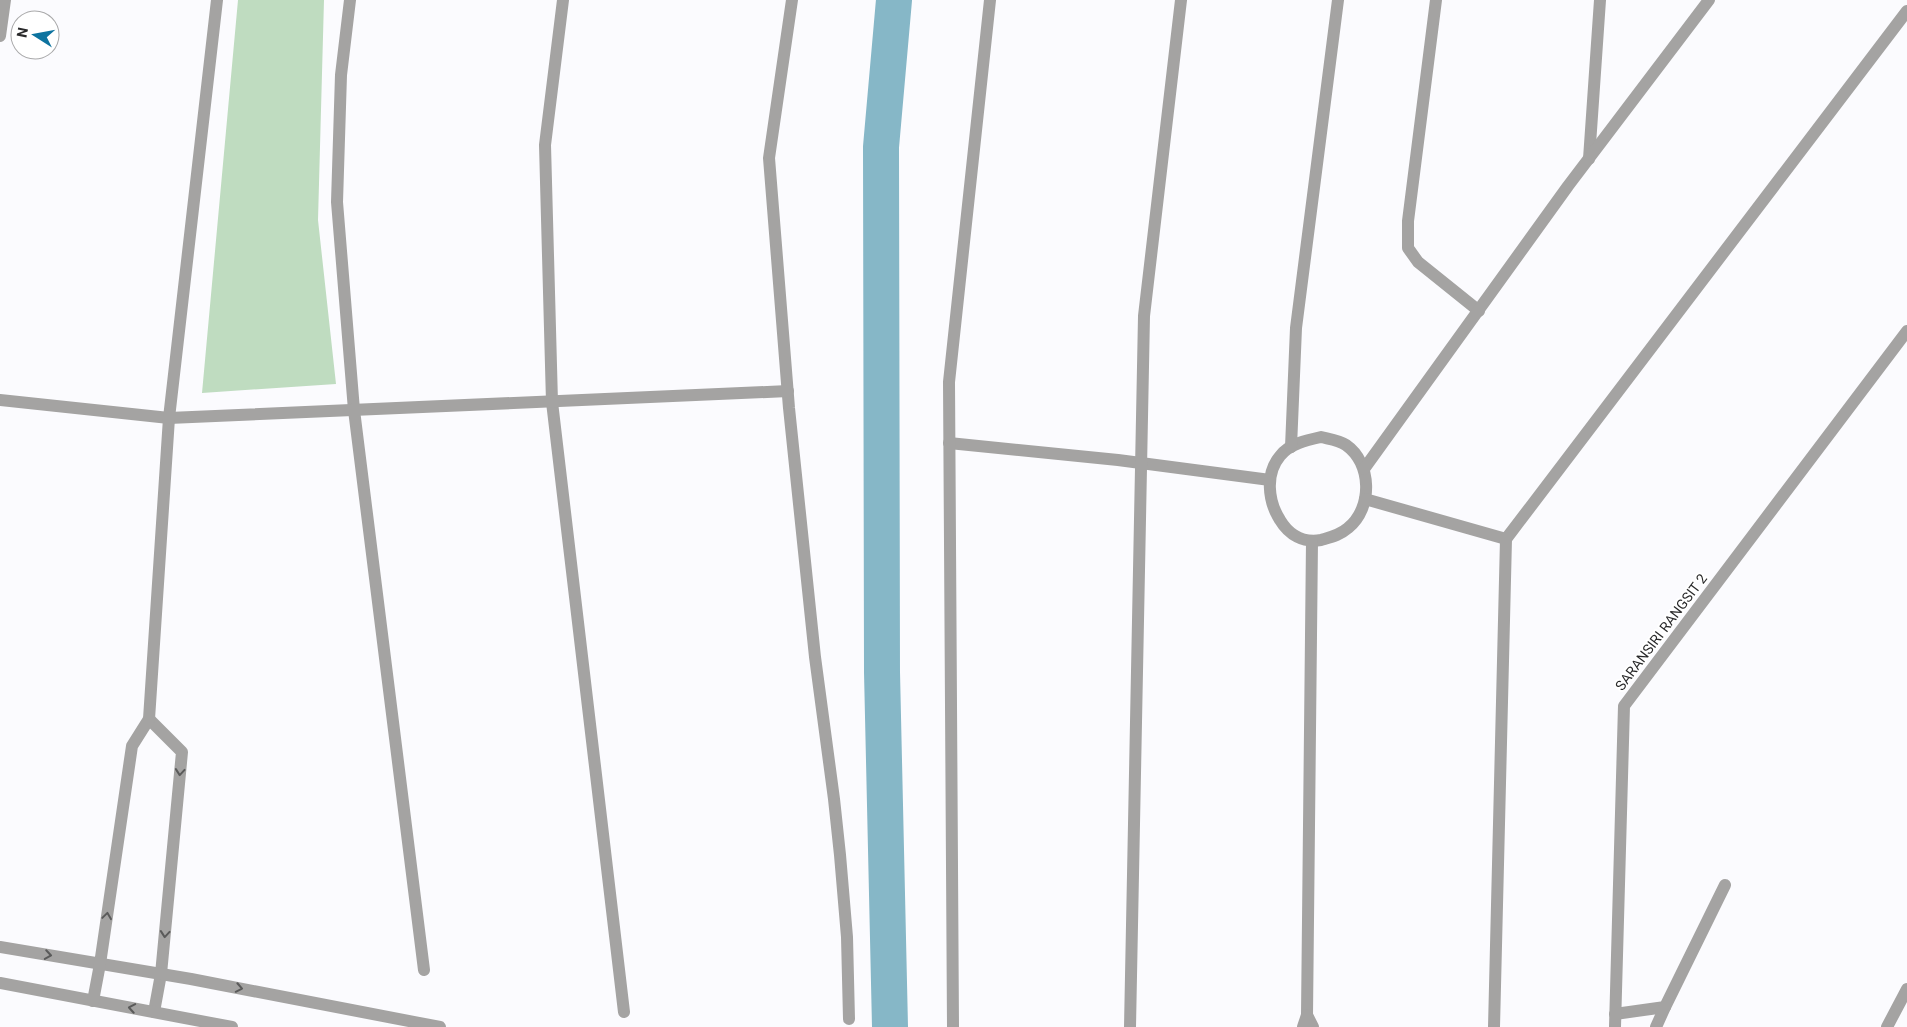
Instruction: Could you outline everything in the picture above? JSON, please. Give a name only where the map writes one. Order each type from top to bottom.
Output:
[{"type":"street","points":[[0,36],[5,0]]},
{"type":"street","points":[[93,1001],[132,746],[149,719],[169,418],[217,0]]},
{"type":"street","points":[[350,0],[341,75],[337,202],[354,410],[424,970]]},
{"type":"street","points":[[563,0],[545,145],[552,402],[624,1012]]},
{"type":"street","points":[[792,0],[769,158],[788,391],[814,657],[840,855],[847,937],[848,1019]]},
{"type":"street","points":[[953,1027],[949,382],[990,0]]},
{"type":"street","points":[[1130,1027],[1144,316],[1181,0]]},
{"type":"street","points":[[1291,447],[1296,328],[1338,0]]},
{"type":"street","points":[[1436,0],[1408,221],[1408,248],[1418,262],[1478,311]]},
{"type":"street","points":[[1589,159],[1600,0]]},
{"type":"street","points":[[1364,469],[1589,159],[1709,0]]},
{"type":"street","points":[[1494,1027],[1506,539],[1907,11]]},
{"type":"street","name":"SARANSIRI RANGSIT 2","points":[[1615,1027],[1624,706],[1907,330]]},
{"type":"street","points":[[0,400],[169,418],[788,391]]},
{"type":"street","points":[[1320,437],[1334,440],[1346,445],[1358,458],[1364,469],[1366,483],[1365,499],[1360,514],[1350,527],[1338,536],[1312,541],[1303,540],[1284,527],[1273,506],[1270,480],[1274,465],[1281,454],[1291,447],[1306,440],[1320,437]]},
{"type":"street","points":[[949,443],[1141,463],[1270,480]]},
{"type":"street","points":[[1365,499],[1506,539]]},
{"type":"street","points":[[1312,541],[1305,1021],[1313,1027]]},
{"type":"street","points":[[149,719],[182,752],[161,974],[154,1012]]},
{"type":"street","points":[[1656,1027],[1725,885]]},
{"type":"street","points":[[0,947],[161,974],[440,1027]]},
{"type":"street","points":[[0,983],[232,1027]]},
{"type":"street","points":[[1887,1027],[1907,989]]},
{"type":"street","points":[[1615,1014],[1666,1008]]},
{"type":"green space","points":[[238,0],[324,0],[318,220],[336,384],[202,393]]},
{"type":"waterway","points":[[890,1027],[882,672],[881,147],[894,0]]}]
